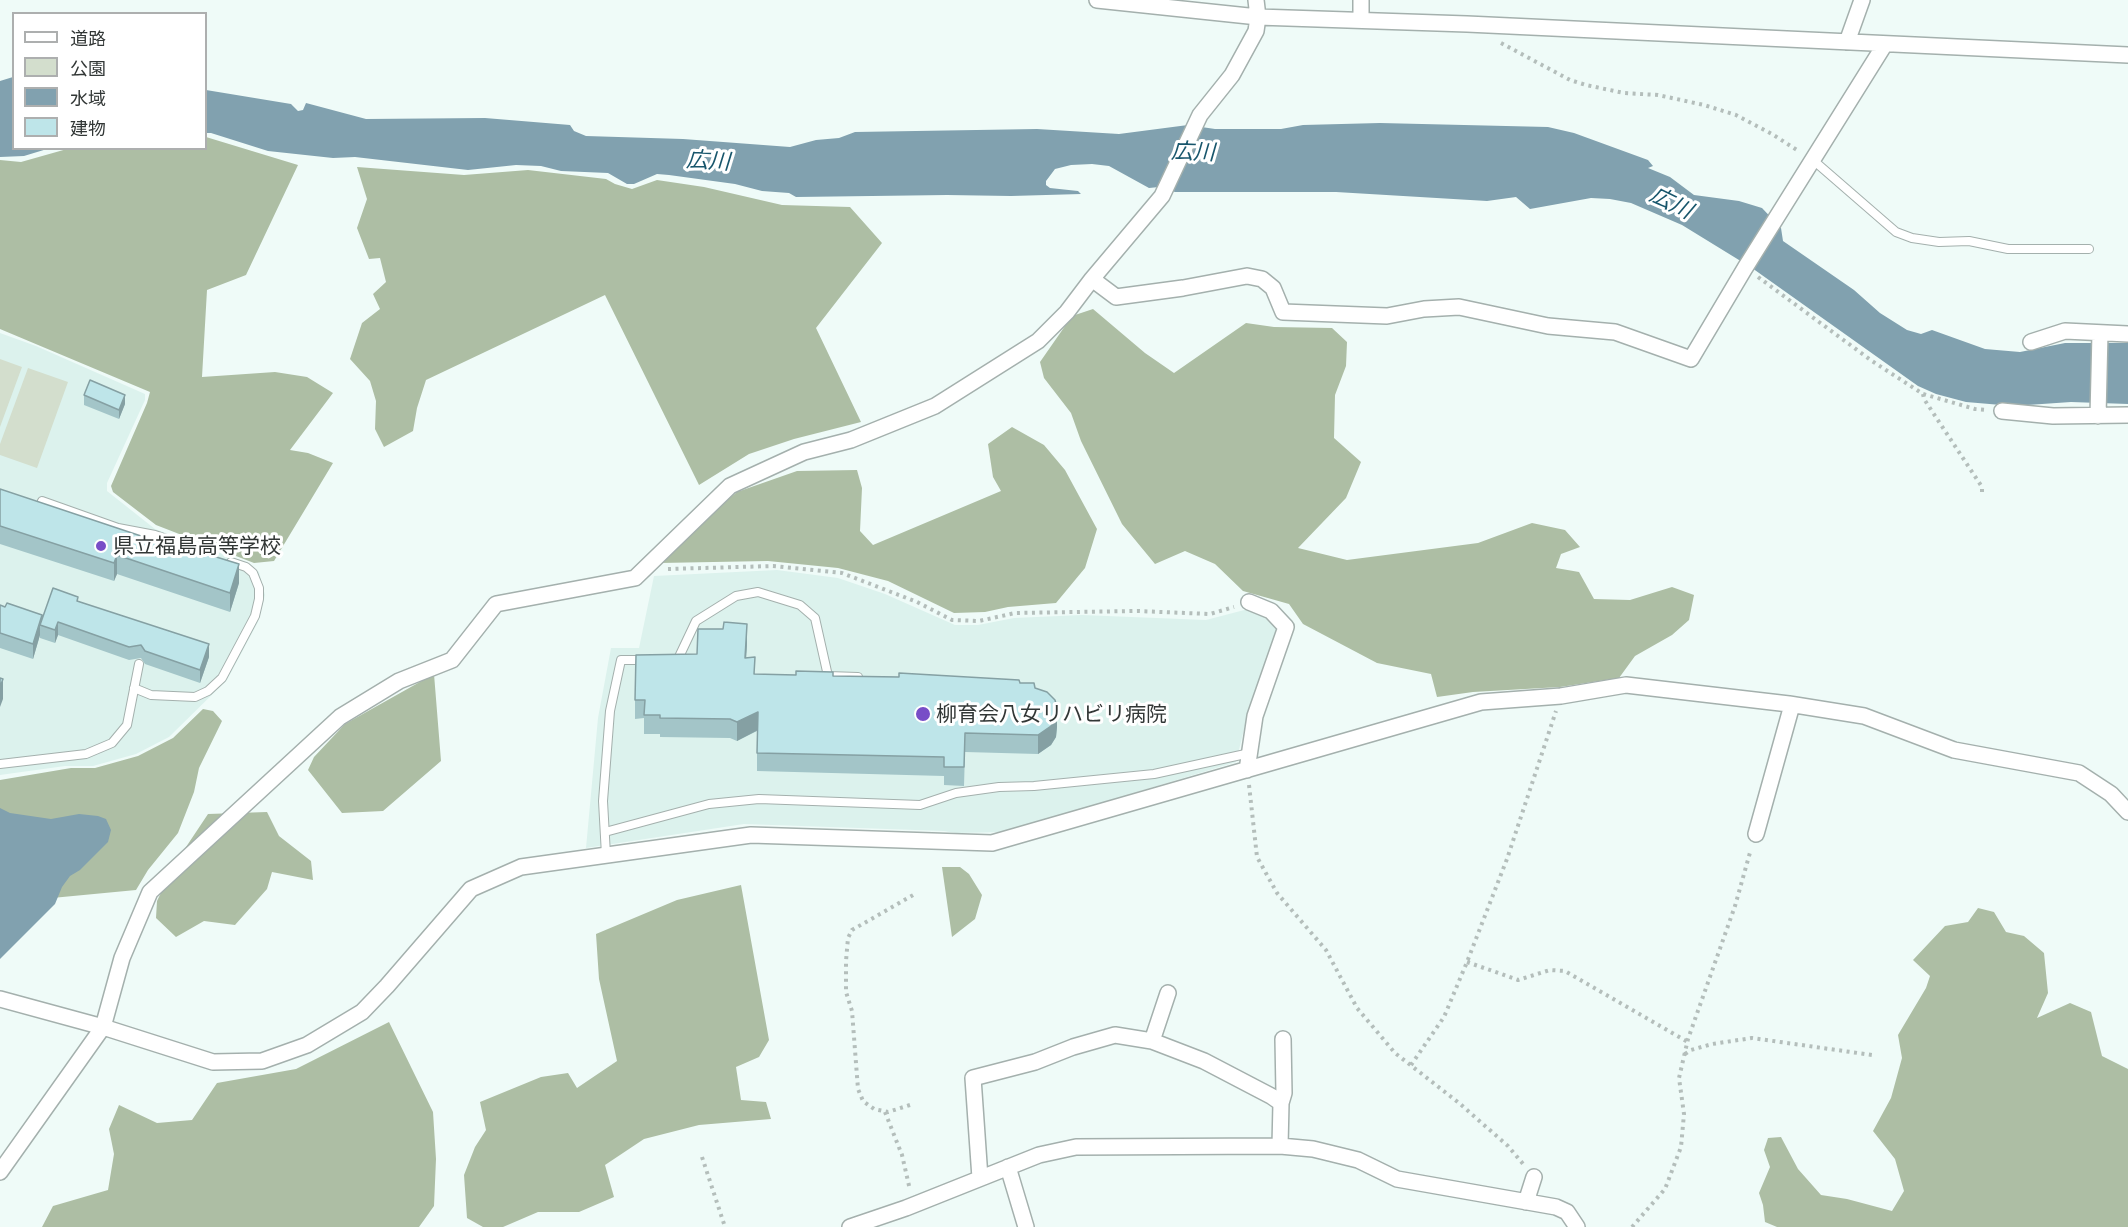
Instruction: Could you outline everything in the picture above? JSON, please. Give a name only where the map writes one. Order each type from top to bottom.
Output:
[{"type":"street","points":[[1097,0],[1258,17],[2128,55]]},
{"type":"street","points":[[0,1172],[103,1028],[122,958],[150,892],[340,717],[399,681],[452,660],[496,604],[635,578],[730,486],[804,452],[851,440],[936,406],[1038,341],[1067,312],[1162,196],[1200,115],[1232,75],[1256,31],[1258,17],[1256,0]]},
{"type":"street","points":[[1361,0],[1361,20]]},
{"type":"street","points":[[1847,42],[1862,0]]},
{"type":"street","points":[[1092,279],[1116,297],[1247,276],[1262,279],[1273,288],[1283,312],[1387,316],[1424,309],[1459,308],[1548,326],[1615,332],[1691,359],[1885,44]]},
{"type":"street","points":[[2031,342],[2065,331],[2128,334]]},
{"type":"street","points":[[2098,416],[2100,333]]},
{"type":"street","points":[[2002,411],[2053,416],[2128,416]]},
{"type":"street","points":[[1247,770],[1256,716],[1287,627],[1272,611],[1249,602]]},
{"type":"street","points":[[0,999],[213,1062],[262,1061],[307,1045],[362,1012],[471,889],[521,867],[750,835],[992,843],[1481,702],[1561,696],[1626,686],[1792,705],[1864,716],[1954,750],[2079,773],[2112,794],[2128,812]]},
{"type":"street","points":[[1755,834],[1792,705]]},
{"type":"street","points":[[1152,1041],[1168,993]]},
{"type":"street","points":[[980,1178],[973,1078],[1035,1062],[1072,1047],[1115,1035],[1152,1041],[1203,1061],[1281,1103]]},
{"type":"street","points":[[1280,1146],[1281,1103],[1284,1093],[1284,1039]]},
{"type":"street","points":[[850,1227],[913,1205],[1039,1155],[1076,1147],[1280,1146],[1313,1149],[1358,1160],[1397,1179],[1556,1207],[1567,1212],[1577,1227]]},
{"type":"street","points":[[1008,1167],[1026,1227]]},
{"type":"street","points":[[1526,1202],[1534,1177]]},
{"type":"lane","points":[[1813,160],[1896,232],[1912,238],[1939,242],[1969,241],[2008,249],[2089,249]]},
{"type":"lane","points":[[42,501],[118,528],[155,535],[212,555]]},
{"type":"lane","points":[[134,688],[152,695],[195,697],[208,691],[222,678],[255,616],[259,599],[259,588],[253,573],[246,567],[223,559]]},
{"type":"lane","points":[[666,659],[678,659],[696,621],[736,596],[758,592],[800,605],[815,618],[828,676],[862,677]]},
{"type":"lane","points":[[606,855],[603,801],[610,711],[621,660],[655,659]]},
{"type":"lane","points":[[0,764],[86,754],[112,743],[127,725],[139,664]]},
{"type":"lane","points":[[605,832],[709,804],[759,799],[920,805],[956,793],[999,787],[1034,786],[1154,774],[1250,753]]},
{"type":"path","points":[[1494,39],[1570,80],[1624,93],[1658,95],[1736,115],[1813,160]]},
{"type":"path","points":[[1745,268],[1872,361],[1923,394],[1975,409],[2002,411]]},
{"type":"path","points":[[1923,394],[1924,399],[1982,487],[1982,493]]},
{"type":"path","points":[[644,569],[773,566],[842,573],[917,602],[952,620],[979,621],[1015,613],[1137,611],[1210,614],[1249,602]]},
{"type":"path","points":[[1410,1065],[1444,1017],[1467,962],[1507,859],[1561,696]]},
{"type":"path","points":[[1247,770],[1257,857],[1277,893],[1326,950],[1357,1008],[1395,1053],[1459,1103],[1508,1146],[1534,1177]]},
{"type":"path","points":[[1632,1227],[1665,1190],[1681,1147],[1684,1114],[1679,1078],[1688,1042],[1735,906],[1755,834]]},
{"type":"path","points":[[910,1105],[885,1111],[874,1109],[863,1101],[858,1089],[852,1011],[846,992],[848,938],[852,930],[915,894]]},
{"type":"path","points":[[1467,962],[1518,980],[1550,970],[1565,971],[1688,1042]]},
{"type":"path","points":[[1685,1054],[1712,1044],[1752,1038],[1872,1055]]},
{"type":"path","points":[[885,1111],[902,1155],[913,1205]]},
{"type":"path","points":[[702,1156],[725,1227]]},
{"type":"shaded area","name":"県立福島高等学校","points":[[0,333],[36,346],[145,394],[145,400],[107,483],[107,491],[155,529],[248,563],[259,572],[265,595],[258,622],[227,680],[169,737],[136,754],[93,766],[65,766],[0,775]]},
{"type":"shaded area","name":"柳育会八女リハビリ病院","points":[[777,570],[838,578],[885,594],[955,625],[978,625],[1014,618],[1082,615],[1206,620],[1252,608],[1277,622],[1280,632],[1249,709],[1236,762],[1006,832],[956,833],[744,824],[586,848],[598,718],[611,648],[639,648],[654,576]]},
{"type":"green space","points":[[207,137],[298,165],[246,275],[207,290],[202,377],[275,372],[307,377],[333,393],[290,450],[308,453],[333,463],[274,561],[254,563],[156,525],[113,492],[111,486],[150,392],[0,329],[0,160],[21,162],[63,150],[207,150]]},
{"type":"green space","points":[[357,167],[464,175],[528,170],[606,179],[632,189],[657,180],[704,187],[782,205],[850,207],[882,243],[816,328],[861,422],[794,439],[749,454],[699,485],[605,295],[426,380],[417,408],[413,431],[384,447],[375,429],[376,401],[370,381],[350,359],[362,323],[380,309],[373,294],[386,282],[380,258],[369,259],[357,228],[367,199]]},
{"type":"green space","points":[[1093,309],[1145,353],[1174,373],[1246,323],[1274,327],[1332,328],[1347,342],[1346,366],[1335,395],[1334,438],[1361,462],[1346,498],[1298,548],[1347,560],[1478,543],[1532,523],[1565,530],[1580,547],[1561,554],[1556,568],[1579,572],[1594,599],[1630,600],[1672,587],[1694,595],[1689,620],[1672,635],[1635,656],[1619,678],[1560,687],[1473,692],[1437,697],[1431,674],[1377,663],[1303,624],[1289,604],[1243,591],[1215,564],[1185,551],[1155,564],[1122,524],[1081,441],[1071,413],[1044,378],[1040,362],[1072,316]]},
{"type":"green space","points":[[0,359],[22,367],[0,427]]},
{"type":"green space","points":[[28,368],[68,382],[37,468],[0,455],[0,444]]},
{"type":"green space","points":[[1012,427],[1044,445],[1065,470],[1097,529],[1085,568],[1056,603],[1008,607],[985,612],[954,613],[888,581],[838,568],[768,561],[659,563],[691,530],[737,492],[797,471],[857,470],[862,488],[860,531],[873,545],[1001,491],[993,477],[988,444]]},
{"type":"green space","points":[[434,674],[441,761],[383,811],[342,813],[308,770],[314,757],[345,724]]},
{"type":"green space","points":[[203,709],[213,711],[222,721],[199,768],[194,792],[178,833],[148,870],[136,890],[52,898],[0,832],[0,780],[71,768],[95,768],[138,756],[173,738]]},
{"type":"green space","points":[[267,812],[279,836],[311,861],[313,880],[272,872],[267,889],[235,925],[204,921],[176,937],[156,918],[157,901],[176,862],[208,814]]},
{"type":"green space","points":[[942,867],[960,867],[969,874],[982,895],[975,919],[952,937]]},
{"type":"green space","points":[[741,885],[769,1040],[759,1057],[736,1067],[741,1100],[766,1102],[771,1119],[699,1125],[644,1139],[605,1165],[614,1197],[579,1212],[538,1212],[503,1227],[483,1227],[467,1218],[464,1175],[475,1147],[486,1130],[480,1102],[541,1077],[568,1073],[577,1088],[617,1061],[599,979],[596,934],[677,900]]},
{"type":"green space","points":[[1978,908],[1994,912],[2006,932],[2024,936],[2044,953],[2048,993],[2037,1018],[2070,1003],[2091,1012],[2102,1056],[2128,1069],[2128,1227],[1777,1227],[1765,1222],[1759,1193],[1770,1167],[1764,1150],[1768,1138],[1781,1137],[1798,1169],[1821,1195],[1847,1199],[1892,1211],[1904,1191],[1895,1159],[1873,1131],[1891,1098],[1902,1058],[1898,1035],[1926,988],[1930,976],[1913,960],[1945,926],[1968,922]]},
{"type":"green space","points":[[389,1022],[433,1112],[436,1159],[434,1206],[419,1227],[42,1227],[53,1206],[108,1190],[114,1154],[109,1129],[119,1105],[157,1123],[192,1120],[217,1083],[296,1069]]},
{"type":"water","points":[[12,77],[12,150],[44,150],[24,156],[0,157],[0,81]]},
{"type":"water","name":"広川","points":[[207,90],[291,104],[298,111],[303,110],[306,103],[366,119],[485,118],[570,125],[574,131],[586,136],[683,139],[790,147],[816,140],[839,138],[855,132],[1037,129],[1119,134],[1188,125],[1215,129],[1281,129],[1303,125],[1380,123],[1548,127],[1574,133],[1648,160],[1653,166],[1648,168],[1670,177],[1694,195],[1739,201],[1762,208],[1781,228],[1783,241],[1854,290],[1880,313],[1907,330],[1921,334],[1932,330],[1985,349],[2020,352],[2065,343],[2128,343],[2128,404],[2071,402],[2013,406],[1966,402],[1936,394],[1918,386],[1752,268],[1682,225],[1631,203],[1610,199],[1591,198],[1530,209],[1516,197],[1487,201],[1336,192],[1175,192],[1159,187],[1149,188],[1109,166],[1092,164],[1071,165],[1055,169],[1046,181],[1046,185],[1050,188],[1078,191],[1081,194],[796,197],[789,193],[762,191],[735,184],[669,175],[657,174],[634,184],[627,184],[608,173],[561,171],[541,166],[516,165],[468,170],[355,157],[333,158],[268,151],[207,133]]},
{"type":"water","points":[[0,808],[10,813],[51,819],[79,814],[98,816],[106,819],[111,830],[108,842],[80,870],[70,876],[62,887],[55,904],[0,959]]},
{"type":"building","points":[[90,380],[125,395],[119,410],[84,395]]},
{"type":"building","points":[[0,489],[192,553],[196,544],[215,550],[213,556],[239,564],[230,593],[117,555],[114,563],[0,526]]},
{"type":"building","points":[[53,588],[78,597],[77,601],[209,644],[200,670],[145,651],[141,645],[129,647],[58,622],[55,630],[40,625]]},
{"type":"building","points":[[7,603],[42,615],[33,644],[0,633],[0,605],[5,607]]},
{"type":"building","points":[[724,622],[747,624],[745,658],[755,657],[754,674],[796,675],[796,671],[833,672],[833,676],[899,677],[899,673],[1019,680],[1020,683],[1034,683],[1035,688],[1047,692],[1055,700],[1056,718],[1051,726],[1038,735],[965,733],[964,767],[944,767],[944,757],[757,753],[758,712],[737,722],[730,719],[660,718],[660,715],[644,715],[645,700],[635,700],[636,655],[697,654],[698,629],[723,629]]},
{"type":"place","name":"県立福島高等学校","points":[[101,546]]},
{"type":"place","name":"柳育会八女リハビリ病院","points":[[923,714]]}]
